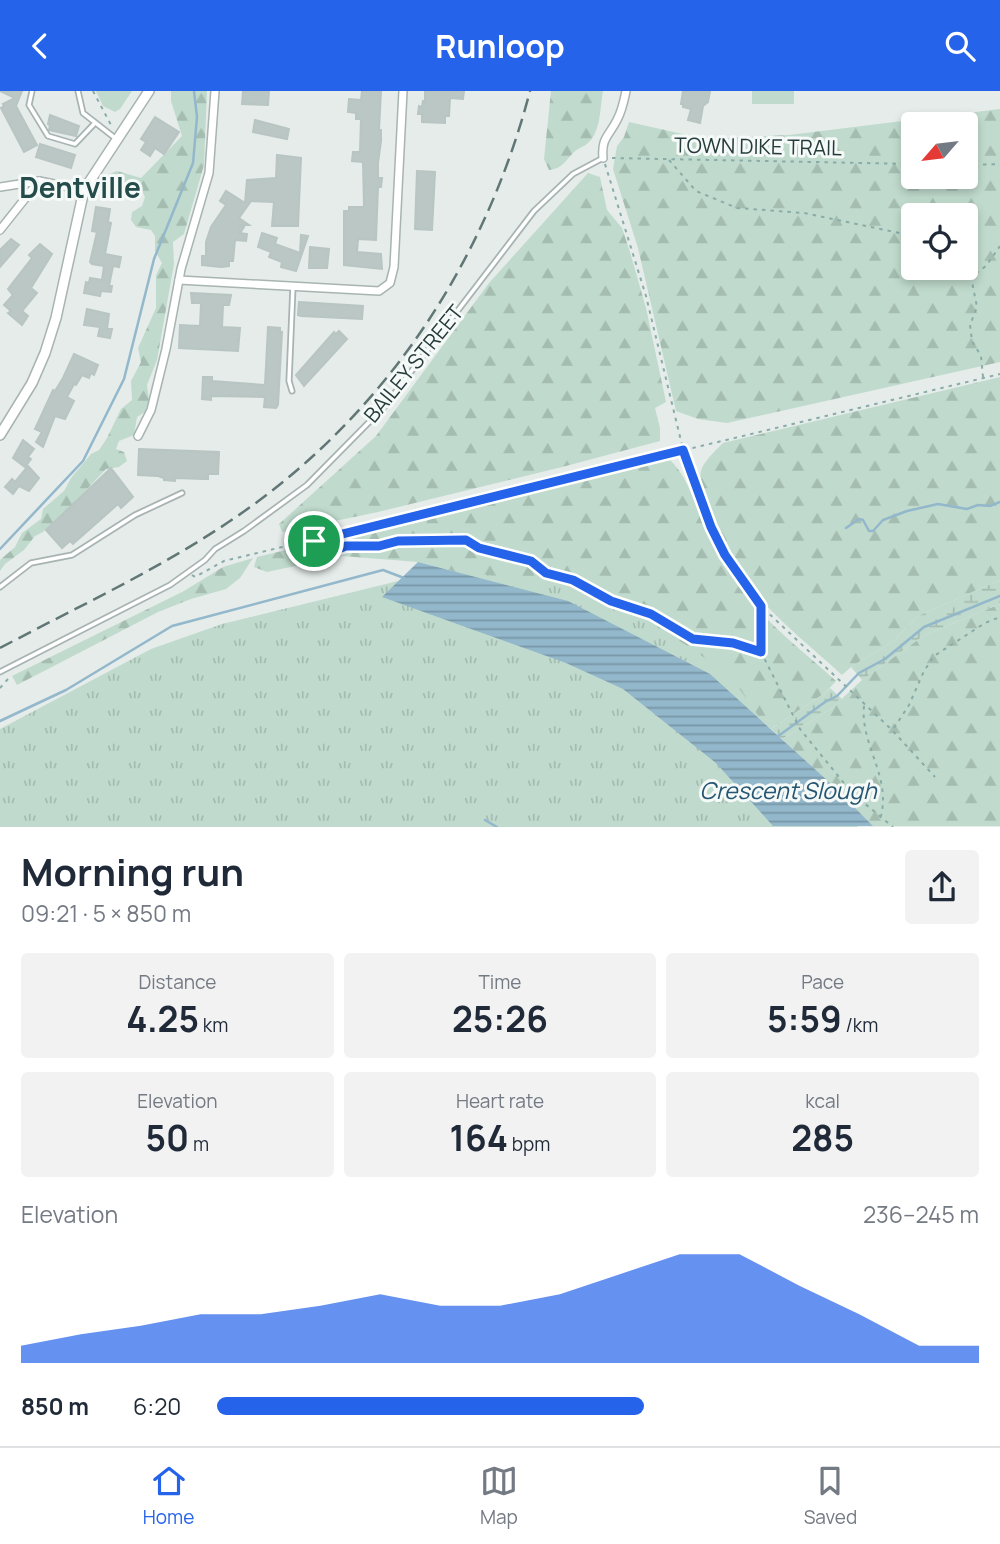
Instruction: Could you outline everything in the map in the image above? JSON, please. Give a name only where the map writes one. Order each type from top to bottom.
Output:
[{"type":"street","points":[[0,435],[32,383],[45,353],[56,318],[84,190],[149,91]]},
{"type":"street","points":[[138,436],[154,398],[179,281],[210,171],[215,91]]},
{"type":"street","points":[[179,281],[379,291],[390,283],[394,267],[403,91]]},
{"type":"street","points":[[603,158],[604,138],[616,122],[626,91]]},
{"type":"street","points":[[0,187],[39,181],[84,190]]},
{"type":"street","points":[[0,229],[39,181]]},
{"type":"lane","points":[[32,91],[29,104],[48,136],[75,144],[95,123]]},
{"type":"lane","points":[[78,91],[83,113],[117,139]]},
{"type":"lane","name":"BAILEY STREET","points":[[0,672],[170,585],[215,549],[307,485],[384,407],[534,211],[573,174],[603,158]]},
{"type":"lane","points":[[292,391],[289,381],[293,286]]},
{"type":"lane","points":[[0,587],[31,563],[72,555],[135,515],[182,493]]},
{"type":"path","points":[[93,91],[111,125]]},
{"type":"path","points":[[603,158],[646,296],[683,450],[711,527],[731,565],[761,606],[892,730],[934,777]]},
{"type":"path","name":"TOWN DIKE TRAIL","points":[[603,158],[901,164]]},
{"type":"path","points":[[668,159],[696,191],[737,208],[804,213],[901,233]]},
{"type":"path","points":[[978,165],[1000,164]]},
{"type":"path","points":[[978,272],[986,266],[1000,246]]},
{"type":"path","points":[[972,280],[977,298],[970,324],[971,333],[972,341],[981,356],[983,378]]},
{"type":"path","points":[[188,573],[195,577],[224,561],[1000,374]]},
{"type":"path","points":[[314,541],[318,547],[338,549],[346,546],[379,546],[398,541],[466,540],[479,548],[531,561],[546,573],[573,580],[611,601],[651,614],[693,639],[733,643],[761,652]]},
{"type":"path","points":[[761,606],[761,652],[800,729],[852,793],[893,827]]},
{"type":"path","points":[[892,730],[909,705],[934,656],[985,623],[1000,617]]},
{"type":"path","points":[[0,688],[8,679]]},
{"type":"path","points":[[864,703],[863,726],[884,786],[881,817]]},
{"type":"green space","points":[[96,91],[132,91],[115,112],[103,106]]},
{"type":"green space","points":[[171,91],[207,91],[204,165],[184,234],[173,242],[174,264],[157,360],[147,385],[149,400],[145,412],[137,417],[134,435],[119,441],[116,449],[124,452],[127,461],[119,467],[106,469],[75,502],[0,571],[0,560],[15,547],[22,533],[41,519],[43,509],[64,491],[91,454],[99,450],[121,409],[132,400],[131,381],[141,362],[138,348],[156,308],[156,275],[162,263],[155,251],[155,236],[151,230],[136,227],[131,220],[132,212],[142,206],[145,197],[141,189],[107,197],[102,188],[107,175],[117,171],[141,178],[182,136],[171,101]]},
{"type":"green space","points":[[551,91],[603,91],[598,126],[592,138],[561,166],[549,170],[544,159]]},
{"type":"green space","points":[[752,91],[794,91],[794,104],[752,104]]},
{"type":"green space","points":[[1000,109],[1000,362],[727,423],[698,419],[676,411],[638,248],[613,169],[617,146],[624,137],[629,122],[705,139],[789,135],[901,121],[901,189],[978,189],[978,112],[976,112]]},
{"type":"green space","points":[[588,173],[600,177],[607,210],[622,228],[646,308],[666,402],[655,408],[660,441],[378,512],[282,532],[279,524],[376,436],[489,283]]},
{"type":"green space","points":[[1000,377],[1000,580],[918,616],[894,641],[842,675],[772,612],[754,592],[732,558],[711,517],[700,480],[702,468],[723,443]]},
{"type":"green space","points":[[668,458],[685,480],[709,536],[731,575],[753,605],[836,681],[825,693],[771,729],[710,674],[568,601],[418,562],[342,556],[267,572],[254,567],[257,557]]},
{"type":"green space","points":[[253,558],[240,578],[226,589],[158,612],[17,685],[12,676],[184,591],[223,567]]},
{"type":"green space","points":[[443,570],[525,579],[566,587],[634,614],[691,648],[732,678],[779,746],[858,827],[0,827],[0,729],[151,649],[222,624]]},
{"type":"green space","points":[[1000,580],[1000,604],[923,636],[862,680],[851,667],[894,641],[918,616]]},
{"type":"green space","points":[[1000,604],[1000,826],[873,826],[782,739],[832,708],[862,680],[923,636]]},
{"type":"green space","points":[[830,688],[842,699],[832,708],[782,739],[771,729],[825,693]]},
{"type":"water","name":"Crescent Slough","points":[[418,562],[568,601],[710,674],[829,782],[873,826],[773,826],[716,763],[623,689],[566,663],[382,597]]},
{"type":"building","points":[[0,91],[22,91],[16,106],[37,145],[24,152],[1,108],[15,98]]},
{"type":"building","points":[[243,91],[269,91],[268,105],[242,104]]},
{"type":"building","points":[[362,91],[381,91],[378,178],[382,178],[381,187],[378,187],[376,240],[358,239],[357,252],[381,254],[382,269],[344,265],[344,211],[349,211],[349,207],[364,207],[363,162],[352,161],[353,152],[360,152],[361,119],[356,119],[356,113],[348,112],[349,99],[361,100]]},
{"type":"building","points":[[425,91],[464,91],[463,99],[450,98],[449,116],[445,116],[445,123],[422,122],[422,114],[418,114],[419,106],[422,107],[423,101],[425,102]]},
{"type":"building","points":[[683,91],[710,91],[708,102],[703,106],[700,123],[688,120],[691,109],[681,104]]},
{"type":"building","points":[[50,115],[79,126],[76,136],[49,130]]},
{"type":"building","points":[[155,117],[179,132],[164,154],[155,148],[150,156],[141,150],[146,142],[141,139]]},
{"type":"building","points":[[255,120],[289,129],[287,139],[253,132]]},
{"type":"building","points":[[40,144],[75,155],[71,168],[36,157]]},
{"type":"building","points":[[277,155],[301,158],[298,226],[272,226],[274,202],[251,201],[239,218],[249,225],[238,225],[244,227],[240,233],[247,234],[246,241],[235,240],[233,261],[229,261],[229,266],[202,265],[211,227],[226,205],[220,201],[226,191],[245,203],[247,180],[276,178]]},
{"type":"building","points":[[417,171],[435,172],[432,230],[415,229]]},
{"type":"building","points":[[96,207],[110,209],[108,222],[111,223],[105,254],[121,257],[119,267],[113,266],[109,286],[112,286],[111,292],[101,291],[100,296],[84,293],[86,282],[89,283],[90,278],[102,280],[104,266],[90,262],[97,232],[92,231]]},
{"type":"building","points":[[262,233],[277,238],[275,244],[300,253],[301,235],[308,236],[296,271],[281,267],[282,262],[269,257],[271,252],[258,247]]},
{"type":"building","points":[[11,239],[19,245],[0,267],[0,250]]},
{"type":"building","points":[[40,244],[52,254],[31,288],[37,293],[22,311],[28,316],[22,325],[8,313],[11,311],[4,305],[13,295],[8,289],[32,258],[29,255]]},
{"type":"building","points":[[310,247],[329,249],[327,268],[309,268]]},
{"type":"building","points":[[191,293],[231,295],[229,305],[223,305],[222,327],[240,328],[238,351],[179,348],[180,325],[200,326],[201,303],[192,303]]},
{"type":"building","points":[[299,302],[363,306],[362,319],[301,316],[298,315]]},
{"type":"building","points":[[87,309],[109,314],[107,329],[112,329],[110,338],[98,336],[100,327],[84,325]]},
{"type":"building","points":[[268,327],[280,328],[282,332],[276,408],[264,407],[265,397],[211,396],[211,400],[202,399],[203,377],[212,377],[212,381],[265,385]]},
{"type":"building","points":[[339,331],[347,339],[304,386],[296,375],[334,332],[336,334]]},
{"type":"building","points":[[74,354],[98,365],[94,375],[91,373],[89,378],[82,375],[76,385],[74,384],[67,397],[74,401],[65,419],[55,416],[43,447],[36,442],[42,432],[35,429]]},
{"type":"building","points":[[23,440],[34,449],[25,467],[13,458]]},
{"type":"building","points":[[139,449],[219,452],[218,474],[208,474],[208,479],[175,478],[175,481],[164,480],[158,476],[138,475]]},
{"type":"building","points":[[28,466],[39,478],[29,491],[19,486],[13,494],[5,487],[12,479],[15,482]]},
{"type":"building","points":[[111,468],[133,497],[121,508],[118,504],[73,544],[70,541],[62,548],[46,530]]},
{"type":"waterway","points":[[0,549],[83,461],[124,379],[154,259],[193,163],[197,117],[194,91]]},
{"type":"waterway","points":[[846,528],[859,519],[863,520],[869,531],[873,531],[883,520],[938,504],[967,509],[1000,502]]},
{"type":"waterway","name":"Crescent Slough","points":[[0,721],[66,690],[172,626],[383,570],[404,578]]},
{"type":"waterway","points":[[777,737],[837,696],[859,673],[885,659],[924,627],[1000,596]]},
{"type":"waterway","points":[[485,820],[497,827]]},
{"type":"railway","points":[[0,648],[150,570],[208,536],[289,477],[338,432],[382,383],[422,331],[456,275],[486,216],[511,155],[530,91]]},
{"type":"district","name":"Dentville","points":[[80,188]]},
{"type":"route","points":[[683,450],[711,527],[725,555],[761,606],[761,652],[733,643],[693,639],[651,614],[611,601],[573,580],[546,573],[531,561],[479,548],[466,540],[398,541],[379,546],[346,546],[338,549],[318,547],[314,541],[683,450]]}]
